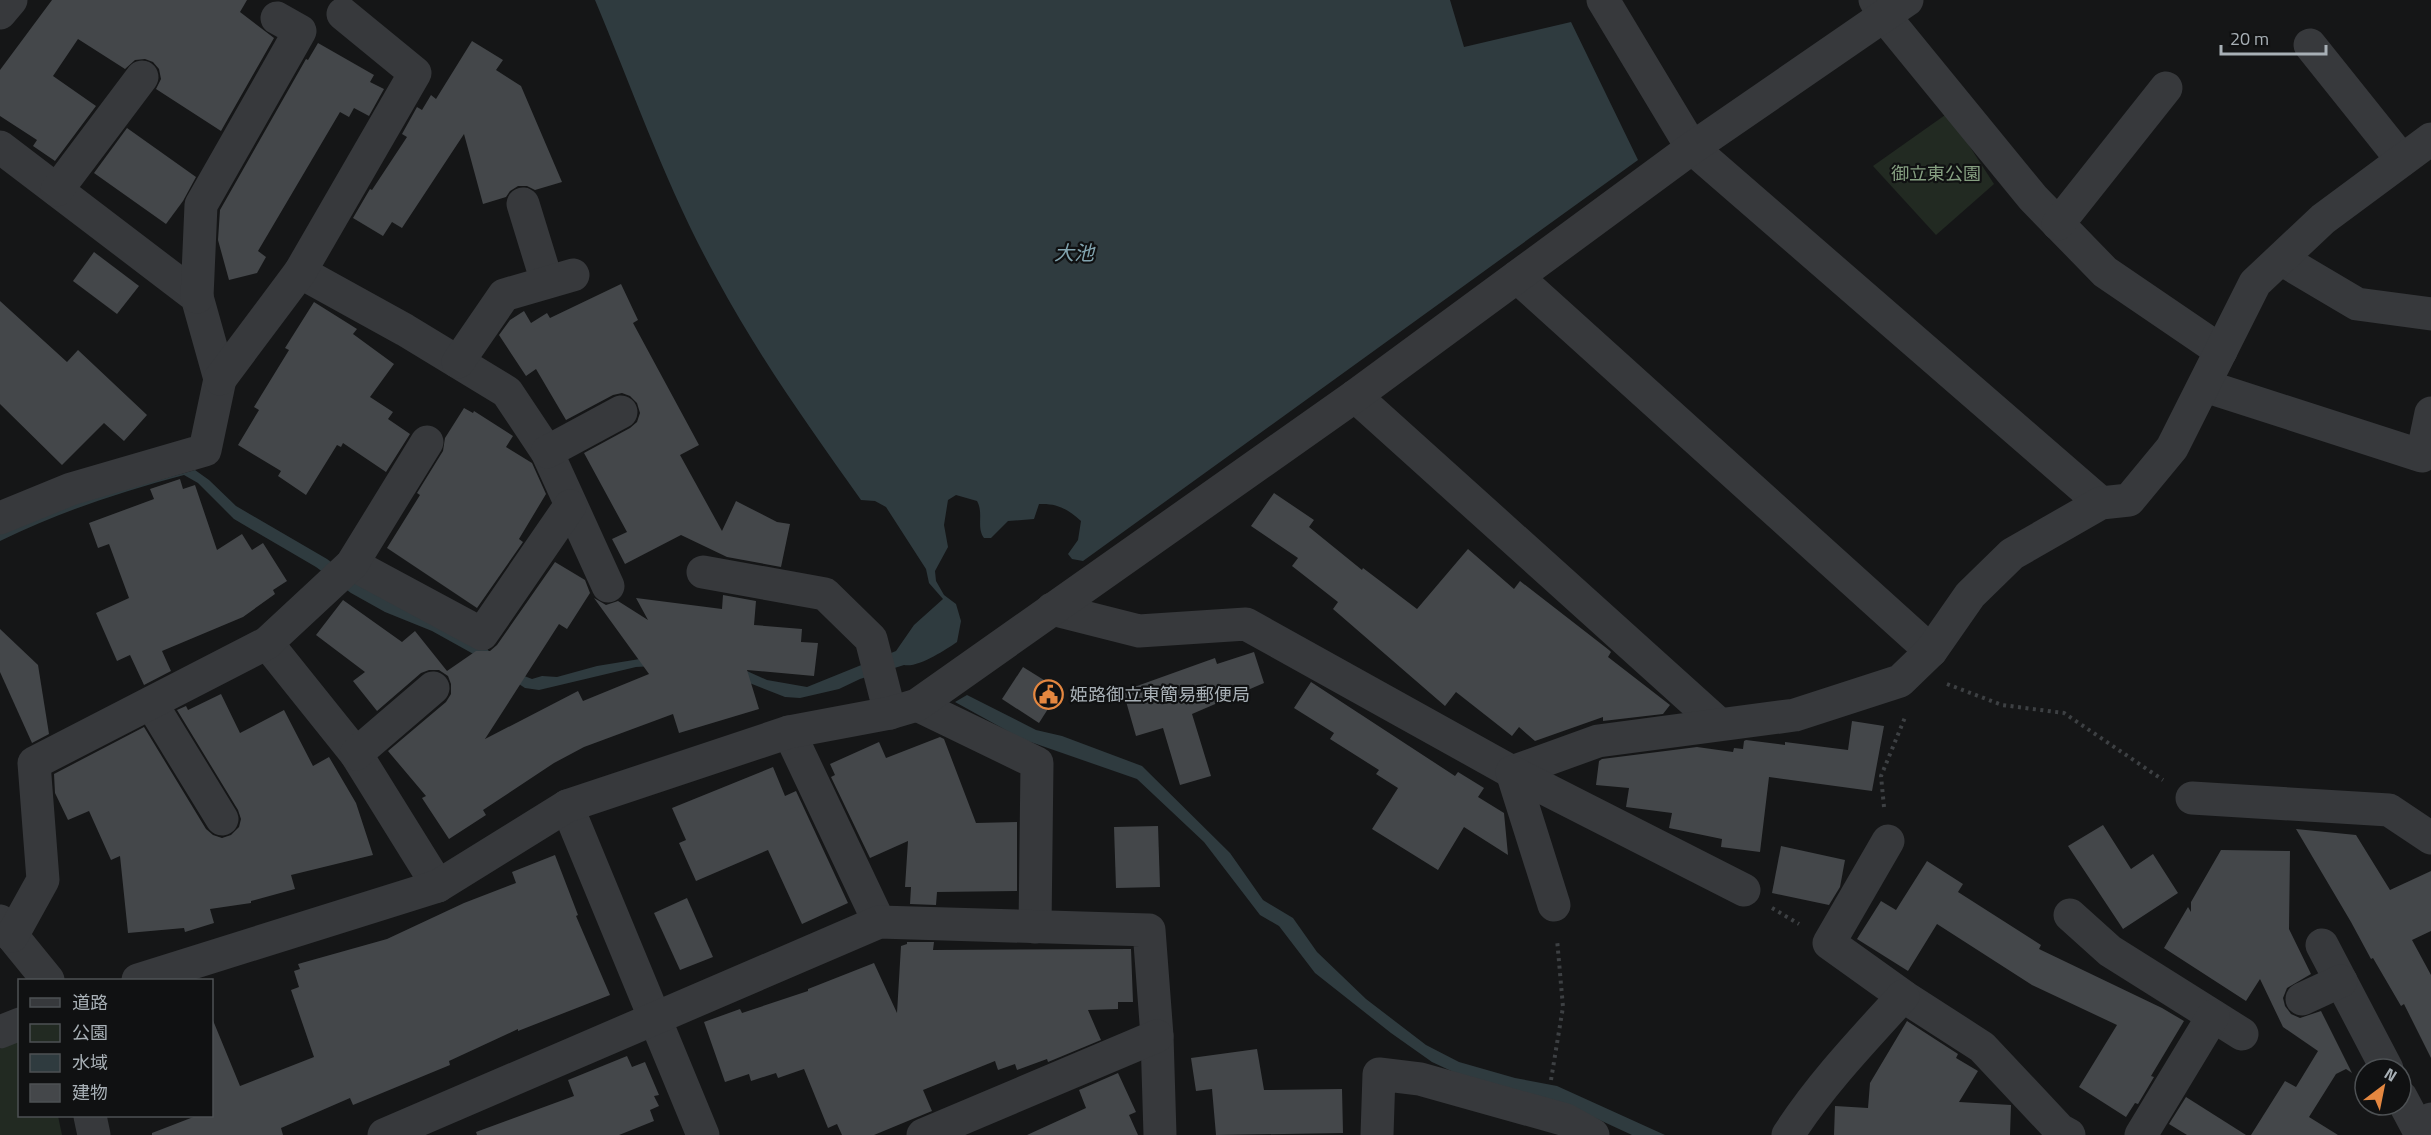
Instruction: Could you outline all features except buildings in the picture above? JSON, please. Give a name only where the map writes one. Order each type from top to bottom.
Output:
[{"type":"street","points":[[0,13],[11,0]]},
{"type":"street","points":[[1603,0],[1692,148],[2101,503]]},
{"type":"street","points":[[144,979],[438,886],[567,806],[789,732],[904,709],[1052,609],[1354,396],[1889,6],[2033,198],[2058,224],[2105,272],[2221,351]]},
{"type":"street","points":[[0,518],[71,489],[205,450],[220,379],[300,272],[415,73],[344,14]]},
{"type":"street","points":[[220,379],[197,297],[201,205],[300,31],[277,18]]},
{"type":"street","points":[[2310,45],[2402,160]]},
{"type":"street","points":[[57,190],[141,77]]},
{"type":"street","points":[[2058,224],[2166,88]]},
{"type":"street","points":[[1512,772],[1598,741],[1795,715],[1900,681],[1925,657],[1970,595],[2012,554],[2101,503],[2129,500],[2172,448],[2255,284],[2323,219],[2431,139]]},
{"type":"street","points":[[0,147],[197,297]]},
{"type":"street","points":[[458,362],[504,295],[560,278],[525,203]]},
{"type":"street","points":[[2281,259],[2357,304],[2431,314]]},
{"type":"street","points":[[300,272],[405,330],[507,392],[547,452],[608,586]]},
{"type":"street","points":[[1517,277],[1925,657]]},
{"type":"street","points":[[2205,386],[2422,456],[2431,413]]},
{"type":"street","points":[[1354,396],[1719,724]]},
{"type":"street","points":[[547,452],[621,412]]},
{"type":"street","points":[[46,979],[6,928],[43,880],[34,763],[267,643],[342,573],[428,442]]},
{"type":"street","points":[[342,573],[482,634],[570,506]]},
{"type":"street","points":[[704,572],[825,594],[871,639],[904,709],[1037,763],[1035,927]]},
{"type":"street","points":[[1052,609],[1139,631],[1246,624],[1512,772],[1743,891]]},
{"type":"street","points":[[267,643],[356,754],[438,886]]},
{"type":"street","points":[[356,754],[433,688]]},
{"type":"street","points":[[151,703],[222,819]]},
{"type":"street","points":[[789,732],[879,922]]},
{"type":"street","points":[[1512,772],[1554,905]]},
{"type":"street","points":[[2192,798],[2389,810],[2431,838]]},
{"type":"street","points":[[567,806],[703,1135]]},
{"type":"street","points":[[1888,841],[1829,943],[1903,996],[1982,1047],[2060,1130],[2069,1135]]},
{"type":"street","points":[[2070,915],[2110,951],[2242,1034]]},
{"type":"street","points":[[384,1135],[879,922],[1149,930],[1157,1036],[1160,1135]]},
{"type":"street","points":[[2322,945],[2381,1057]]},
{"type":"street","points":[[2302,999],[2341,981]]},
{"type":"street","points":[[1788,1135],[1854,1052],[1903,996]]},
{"type":"street","points":[[2140,1135],[2213,1016]]},
{"type":"street","points":[[0,1032],[18,1025]]},
{"type":"street","points":[[922,1135],[1157,1036]]},
{"type":"street","points":[[1377,1135],[1379,1074],[1420,1079],[1558,1118],[1593,1135]]},
{"type":"street","points":[[90,1117],[94,1135]]},
{"type":"street","points":[[2412,1117],[2417,1127],[2431,1119]]},
{"type":"path","points":[[1925,657],[1951,687],[2002,705],[2064,713],[2192,798]]},
{"type":"path","points":[[1888,841],[1881,776],[1914,696],[1925,657]]},
{"type":"path","points":[[1743,891],[1829,943]]},
{"type":"path","points":[[1551,1078],[1563,1007],[1554,905]]},
{"type":"green space","name":"御立東公園","points":[[1948,113],[1994,184],[1936,235],[1873,166]]},
{"type":"green space","points":[[18,1038],[18,1117],[58,1117],[62,1135],[0,1135],[0,1049]]},
{"type":"water","name":"大池","points":[[595,0],[1450,0],[1464,47],[1571,22],[1638,160],[1083,561],[1072,559],[1068,554],[1078,540],[1081,521],[1062,508],[1039,504],[1034,519],[1008,521],[991,538],[984,538],[977,501],[956,495],[948,500],[944,525],[948,547],[935,571],[936,581],[944,595],[956,604],[961,621],[957,642],[924,661],[860,679],[839,689],[800,698],[785,697],[742,680],[670,665],[636,667],[539,690],[525,688],[477,656],[432,631],[385,612],[351,593],[316,567],[234,519],[198,483],[184,475],[90,504],[0,541],[0,524],[195,470],[236,506],[327,559],[355,580],[485,645],[490,653],[514,672],[532,679],[542,676],[557,677],[597,666],[652,657],[738,667],[767,680],[807,687],[896,651],[914,625],[943,599],[929,583],[926,569],[886,507],[875,501],[861,500],[786,392],[733,308],[699,246],[683,211]]},
{"type":"water","points":[[967,695],[1036,730],[1062,736],[1142,766],[1230,853],[1263,900],[1293,918],[1317,952],[1366,999],[1426,1045],[1459,1062],[1515,1078],[1557,1086],[1665,1135],[1632,1135],[1578,1110],[1477,1083],[1432,1062],[1315,973],[1279,926],[1260,915],[1204,842],[1137,779],[1022,739],[955,702]]},
{"type":"place","name":"姫路御立東簡易郵便局","points":[[1049,694]]}]
